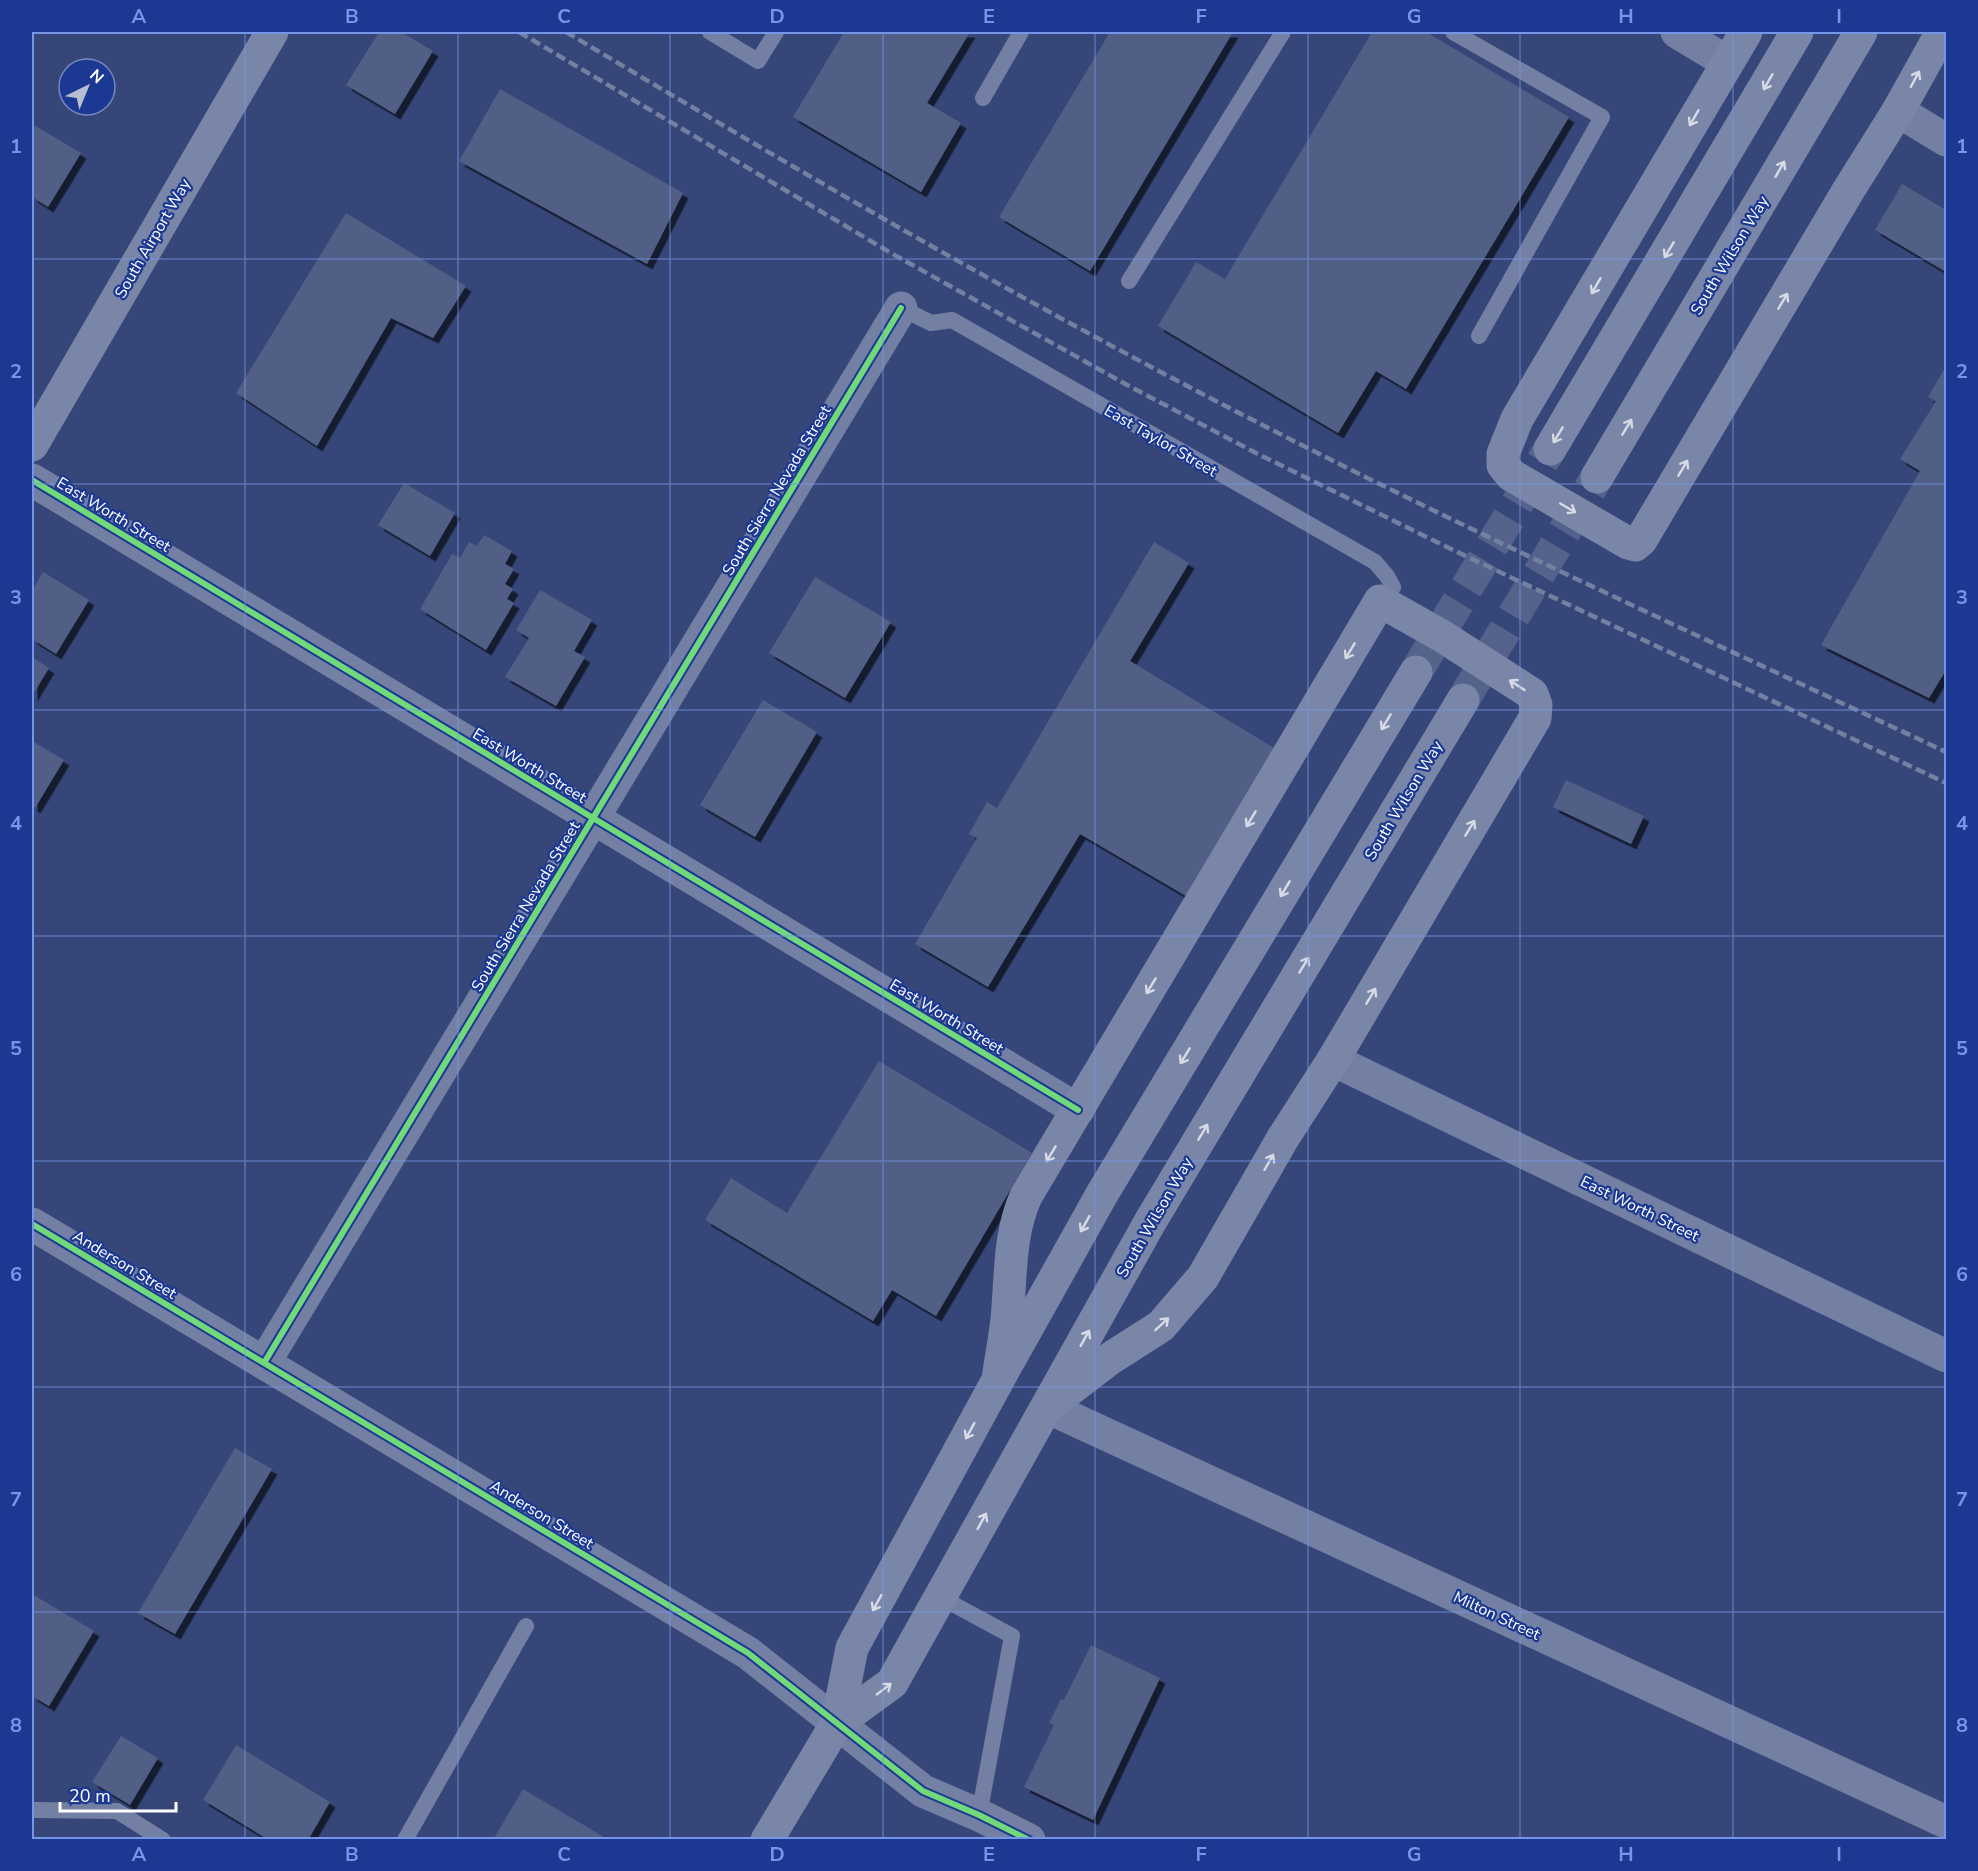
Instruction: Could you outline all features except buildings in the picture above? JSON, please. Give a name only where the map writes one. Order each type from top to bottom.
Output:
[{"type":"main road","name":"South Airport Way","points":[[32,445],[271,32]]},
{"type":"main road","points":[[1746,32],[1517,419],[1503,454],[1503,465],[1511,475],[1628,543],[1635,544],[1641,540],[1898,111],[1942,32]]},
{"type":"main road","points":[[1550,449],[1797,32]]},
{"type":"main road","name":"South Wilson Way","points":[[1597,477],[1861,32]]},
{"type":"main road","points":[[998,1380],[1008,1307],[1010,1257],[1019,1213],[1026,1196],[1380,601],[1442,636],[1532,694],[1536,705],[1535,718],[1333,1060],[1283,1138],[1203,1278],[1161,1326],[1111,1358],[1047,1407]]},
{"type":"main road","name":"South Wilson Way","points":[[767,1839],[837,1723],[852,1648],[998,1380],[1102,1194],[1416,672]]},
{"type":"main road","name":"South Wilson Way","points":[[837,1723],[892,1683],[1150,1222],[1463,700]]},
{"type":"street","points":[[1677,32],[1727,62]]},
{"type":"street","points":[[1898,111],[1947,140]]},
{"type":"street","name":"South Sierra Nevada Street","points":[[264,1363],[901,308]]},
{"type":"street","name":"East Worth Street","points":[[32,480],[1077,1110]]},
{"type":"street","name":"East Worth Street","points":[[1333,1060],[1947,1356]]},
{"type":"street","name":"Anderson Street","points":[[32,1224],[748,1653],[923,1791],[1029,1839]]},
{"type":"street","name":"Milton Street","points":[[1047,1407],[1947,1822]]},
{"type":"lane","points":[[710,32],[759,61],[776,32]]},
{"type":"lane","points":[[983,98],[1021,32]]},
{"type":"lane","points":[[1130,281],[1283,32]]},
{"type":"lane","points":[[1454,32],[1602,117],[1479,336]]},
{"type":"lane","name":"East Taylor Street","points":[[901,308],[931,323],[952,320],[1374,562],[1387,576],[1393,587],[1380,601]]},
{"type":"lane","points":[[940,1597],[1012,1636],[980,1815]]},
{"type":"lane","points":[[405,1839],[526,1626]]},
{"type":"lane","points":[[32,1810],[117,1811],[163,1839]]},
{"type":"tunnel","points":[[1416,672],[1550,449]]},
{"type":"tunnel","points":[[1463,700],[1597,477]]},
{"type":"railway","points":[[519,32],[891,253],[1129,386],[1256,453],[1451,549],[1946,783]]},
{"type":"railway","points":[[566,32],[903,230],[1160,372],[1420,504],[1946,752]]},
{"type":"cycle path","points":[[264,1363],[901,308]]},
{"type":"cycle path","points":[[32,480],[1078,1110]]},
{"type":"cycle path","points":[[32,1224],[748,1653],[923,1791],[1029,1840]]}]
